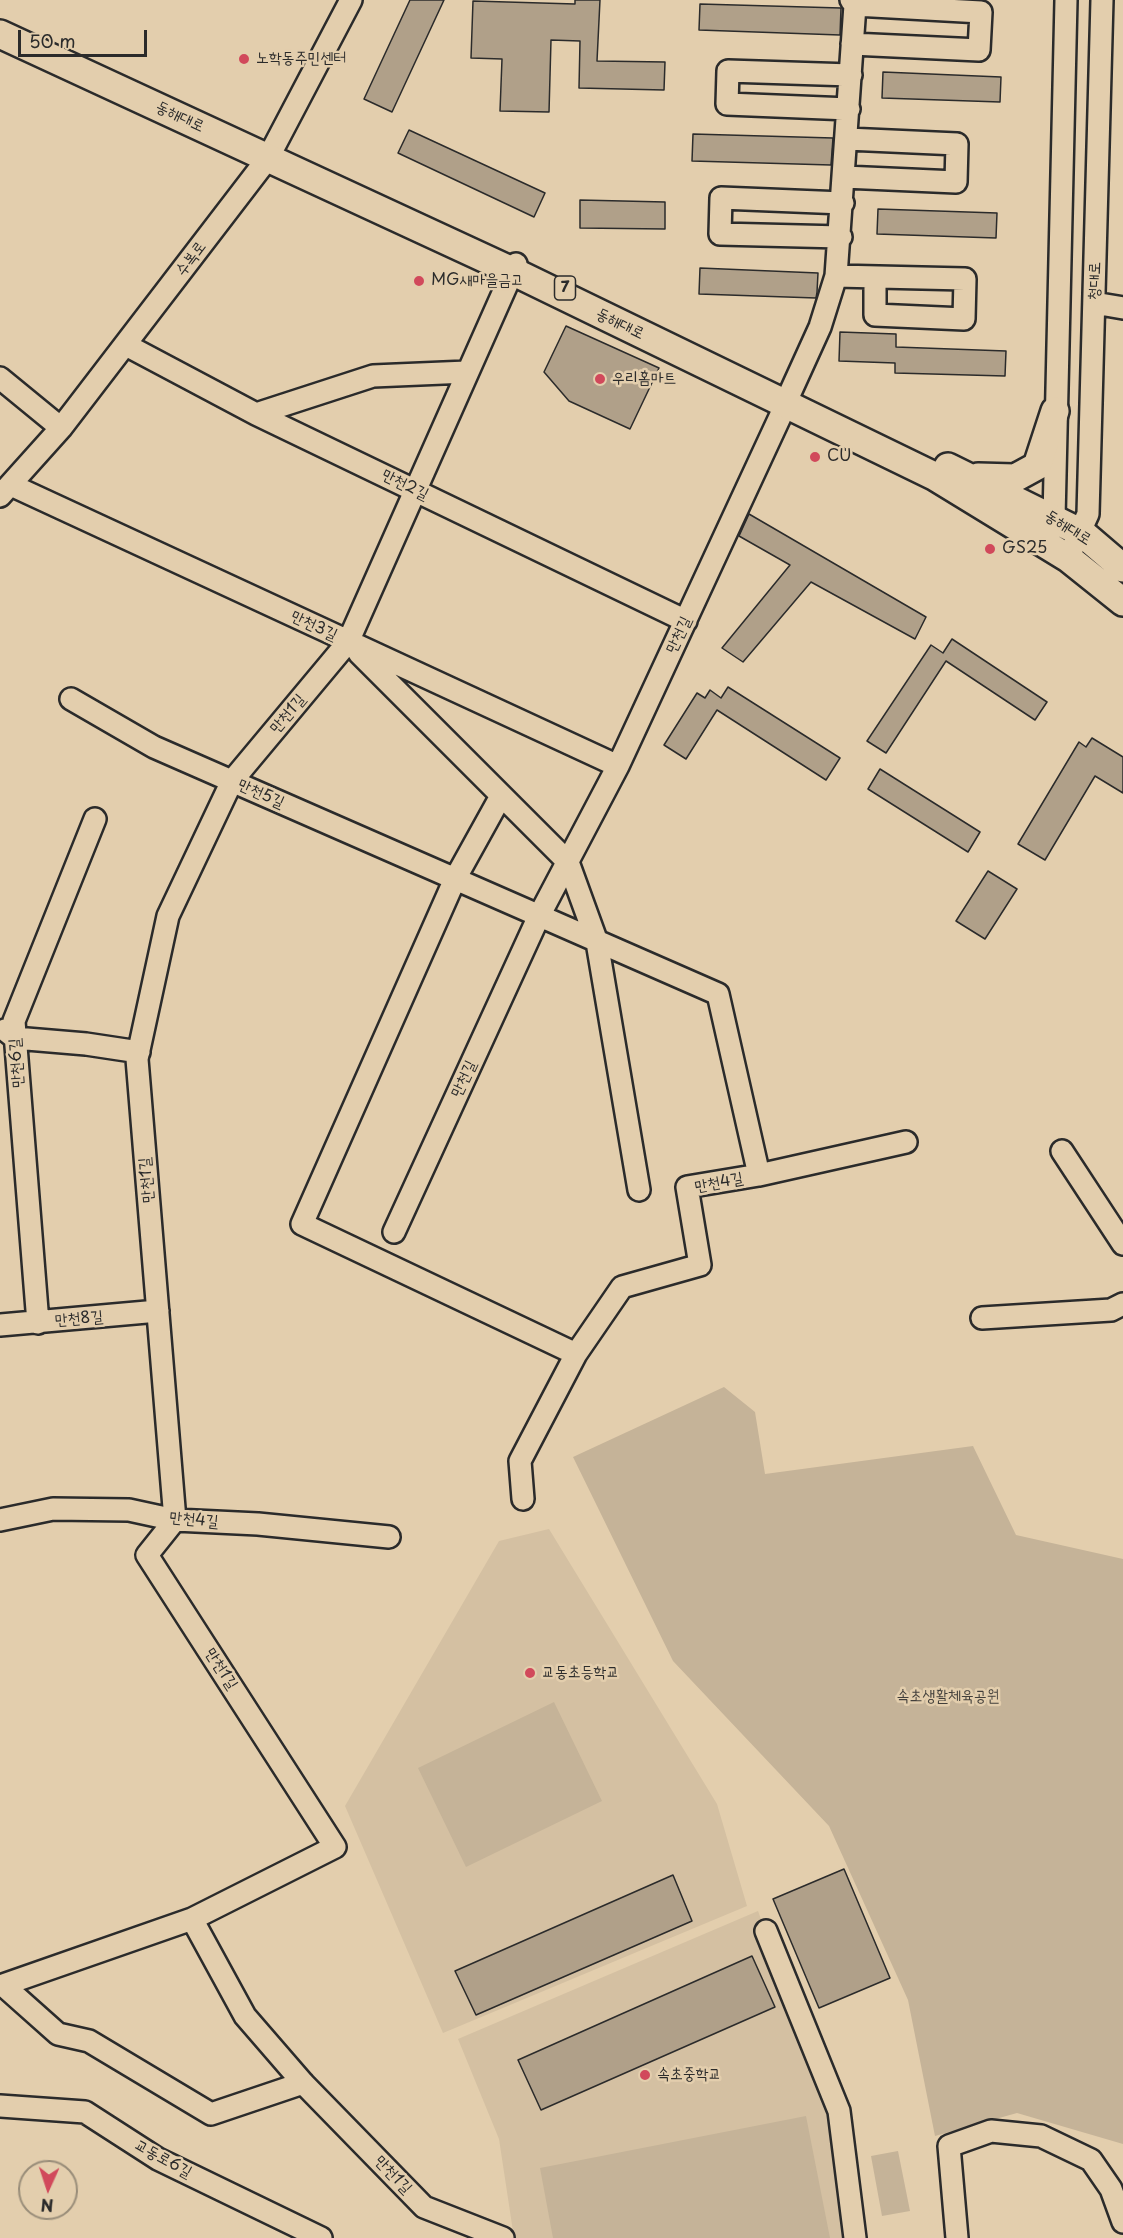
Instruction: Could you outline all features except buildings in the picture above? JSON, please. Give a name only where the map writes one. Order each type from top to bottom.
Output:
[{"type":"main road","name":"동해대로","points":[[0,19],[270,154]]},
{"type":"main road","name":"동해대로","points":[[0,34],[270,154],[788,399],[969,477],[1082,533],[1123,568]]},
{"type":"main road","name":"동해대로","points":[[788,399],[934,476],[1068,558],[1123,602]]},
{"type":"main road","points":[[969,477],[1016,478],[1037,466],[1054,411]]},
{"type":"street","name":"수복로","points":[[5,491],[61,428],[270,154],[351,0]]},
{"type":"street","points":[[1041,543],[1054,518],[1054,411],[1066,0]]},
{"type":"street","name":"청대로","points":[[1068,558],[1082,533],[1088,514],[1102,0]]},
{"type":"street","points":[[852,44],[979,50],[981,12],[853,3]]},
{"type":"street","name":"만천길","points":[[394,1232],[539,916],[618,766],[820,327],[836,276],[841,237],[853,3]]},
{"type":"street","points":[[849,109],[727,104],[728,71],[851,75]]},
{"type":"street","points":[[844,177],[956,182],[957,144],[847,139]]},
{"type":"street","points":[[841,237],[720,234],[721,198],[843,203]]},
{"type":"street","name":"만천1길","points":[[303,2084],[211,2114],[89,2041],[58,2034],[2,1985],[192,1919],[335,1847],[147,1555],[175,1520],[138,1053],[168,916],[232,782],[348,642],[514,268]]},
{"type":"street","points":[[836,276],[875,277]]},
{"type":"street","points":[[1094,303],[1123,308]]},
{"type":"street","name":"만천2길","points":[[126,345],[256,414],[686,621]]},
{"type":"street","points":[[256,414],[373,376],[467,372]]},
{"type":"street","points":[[0,378],[61,428]]},
{"type":"street","name":"만천3길","points":[[5,491],[348,642],[618,766]]},
{"type":"street","points":[[348,642],[568,862],[597,942],[639,1190]]},
{"type":"street","name":"만천5길","points":[[71,699],[154,747],[597,942]]},
{"type":"street","points":[[501,796],[455,879],[302,1224],[576,1354]]},
{"type":"street","name":"만천6길","points":[[38,1323],[8,1032],[95,819]]},
{"type":"street","name":"만천4길","points":[[523,1499],[520,1461],[576,1354],[622,1287],[700,1265],[687,1187],[759,1176],[718,994],[597,942]]},
{"type":"street","points":[[8,1032],[138,1053]]},
{"type":"street","points":[[759,1176],[906,1142]]},
{"type":"street","points":[[1062,1150],[1123,1244]]},
{"type":"street","points":[[982,1318],[1111,1310],[1123,1304]]},
{"type":"street","name":"만천8길","points":[[0,1324],[38,1323],[158,1311]]},
{"type":"street","name":"만천4길","points":[[0,1520],[53,1509],[129,1510],[175,1520],[258,1524],[389,1537]]},
{"type":"street","name":"만천1길","points":[[192,1919],[245,2016],[303,2084],[424,2206],[503,2238]]},
{"type":"street","points":[[766,1931],[839,2111],[855,2238]]},
{"type":"street","name":"교동로6길","points":[[0,2106],[86,2112],[158,2159],[321,2238]]},
{"type":"street","points":[[957,2238],[949,2146],[991,2131],[1041,2136],[1091,2160],[1111,2189],[1123,2222]]},
{"type":"shaded area","name":"교동초등학교","points":[[549,1529],[717,1804],[747,1906],[443,2033],[345,1806],[499,1541]]},
{"type":"shaded area","name":"속초중학교","points":[[758,1911],[831,2111],[859,2238],[514,2238],[499,2139],[458,2039]]},
{"type":"green space","name":"속초생활체육공원","points":[[724,1387],[755,1412],[765,1474],[973,1446],[1016,1535],[1123,1559],[1123,2144],[1017,2113],[935,2136],[908,2000],[829,1826],[673,1661],[573,1457]]},
{"type":"green space","points":[[554,1702],[602,1801],[466,1867],[418,1768]]},
{"type":"green space","points":[[806,2116],[830,2238],[553,2238],[540,2168]]},
{"type":"green space","points":[[898,2151],[910,2211],[882,2216],[871,2156]]},
{"type":"place","name":"노학동주민센터","points":[[244,59]]},
{"type":"place","name":"MG새마을금고","points":[[419,281]]},
{"type":"place","name":"우리홈마트","points":[[600,379]]},
{"type":"place","name":"CU","points":[[815,457]]},
{"type":"place","name":"GS25","points":[[990,549]]},
{"type":"place","name":"교동초등학교","points":[[530,1673]]},
{"type":"place","name":"속초중학교","points":[[645,2075]]}]
